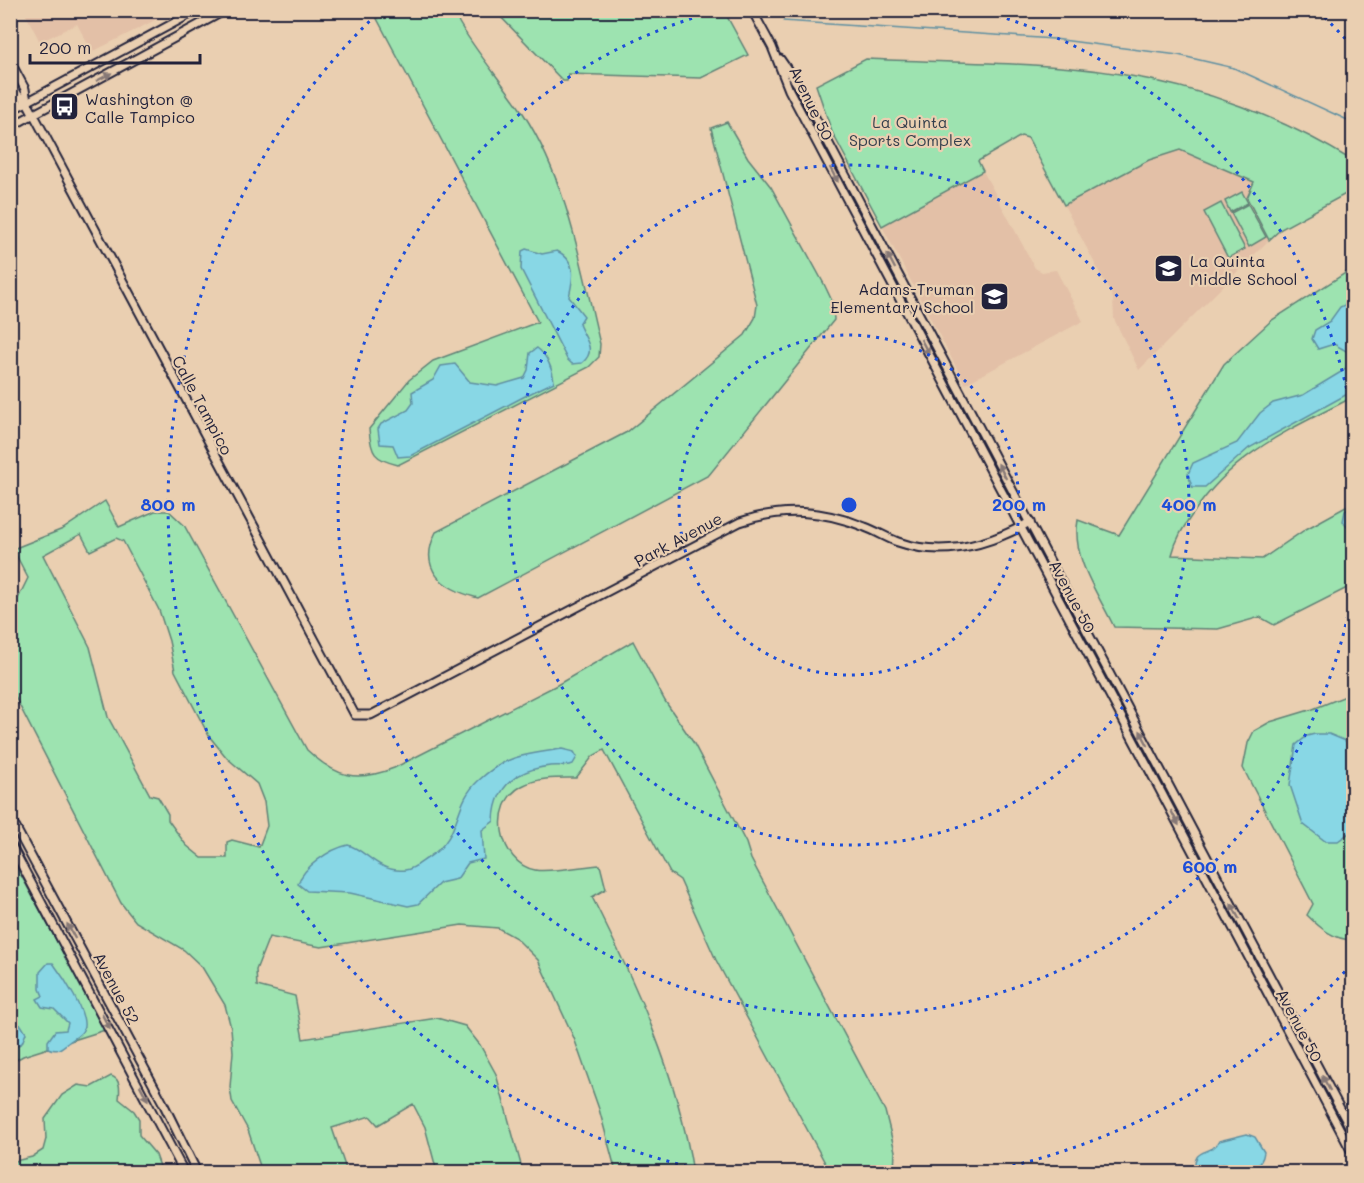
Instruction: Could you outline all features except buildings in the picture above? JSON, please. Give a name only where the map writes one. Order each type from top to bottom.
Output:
[{"type":"main road","points":[[10,111],[198,10]]},
{"type":"main road","points":[[10,127],[226,10]]},
{"type":"main road","name":"Avenue 50","points":[[752,10],[803,96],[1353,1135]]},
{"type":"main road","name":"Avenue 50","points":[[772,47],[789,90],[1353,1156]]},
{"type":"main road","name":"Calle Tampico","points":[[10,61],[25,89],[27,102],[350,710],[359,716]]},
{"type":"main road","name":"Calle Tampico","points":[[10,81],[18,95],[27,102]]},
{"type":"main road","name":"Park Avenue","points":[[359,716],[378,711],[740,522],[759,515],[784,510],[828,514],[866,527],[898,542],[922,548],[951,549],[997,540],[1029,522]]},
{"type":"main road","name":"Avenue 52","points":[[10,817],[162,1101],[196,1173]]},
{"type":"main road","name":"Avenue 52","points":[[10,843],[184,1173]]},
{"type":"main road","points":[[1329,1109],[1353,1149]]},
{"type":"shaded area","points":[[24,11],[173,11],[92,52],[77,24],[40,42]]},
{"type":"shaded area","name":"La Quinta Middle School","points":[[1180,150],[1254,182],[1247,198],[1269,240],[1139,370],[1114,319],[1113,298],[1064,205],[1149,160]]},
{"type":"shaded area","name":"Adams-Truman Elementary School","points":[[983,171],[1035,268],[1042,272],[1056,270],[1083,321],[965,384],[882,226]]},
{"type":"green space","points":[[378,10],[461,11],[457,19],[472,44],[523,113],[551,168],[571,225],[600,344],[599,357],[589,367],[398,465],[379,458],[375,454],[369,429],[409,380],[433,361],[538,322],[374,13]]},
{"type":"green space","points":[[495,11],[724,11],[748,55],[701,78],[568,74],[567,81],[563,81]]},
{"type":"green space","name":"La Quinta Sports Complex","points":[[866,59],[1057,67],[1120,74],[1181,87],[1270,118],[1353,161],[1353,190],[1281,229],[1269,240],[1247,198],[1254,182],[1180,150],[1149,160],[1064,205],[1028,138],[1021,136],[978,161],[983,171],[882,226],[832,132],[816,85]]},
{"type":"green space","points":[[727,122],[748,158],[771,187],[824,284],[833,303],[834,320],[709,475],[478,598],[454,589],[437,576],[432,567],[431,545],[436,532],[627,432],[745,335],[755,318],[757,305],[711,128]]},
{"type":"green space","points":[[1242,192],[1248,203],[1230,212],[1225,201]]},
{"type":"green space","points":[[1221,203],[1245,249],[1228,258],[1204,212]]},
{"type":"green space","points":[[1248,204],[1266,237],[1249,247],[1231,213]]},
{"type":"green space","points":[[1353,268],[1353,397],[1285,432],[1226,474],[1189,520],[1172,555],[1262,559],[1306,529],[1353,503],[1353,585],[1274,625],[1260,617],[1218,629],[1114,627],[1082,562],[1078,548],[1078,520],[1119,535],[1224,364],[1272,320]]},
{"type":"green space","points":[[105,501],[119,527],[155,511],[169,511],[184,525],[307,750],[327,766],[347,775],[368,775],[394,768],[557,685],[633,641],[665,701],[693,742],[746,843],[751,859],[885,1111],[895,1151],[894,1172],[830,1172],[716,960],[680,880],[670,873],[604,750],[593,756],[576,778],[535,781],[511,794],[505,806],[502,832],[513,856],[523,865],[535,870],[600,865],[606,889],[592,897],[639,997],[666,1066],[686,1136],[693,1172],[616,1172],[599,1109],[574,1038],[538,960],[516,938],[498,928],[462,925],[321,947],[269,937],[256,970],[257,986],[295,996],[303,1039],[437,1018],[465,1026],[480,1045],[496,1074],[523,1172],[437,1172],[425,1127],[413,1104],[378,1125],[370,1116],[332,1128],[347,1172],[262,1172],[248,1130],[232,1101],[230,1087],[233,1052],[231,1028],[225,1005],[202,967],[184,950],[136,922],[121,903],[10,687],[10,615],[28,578],[13,549],[63,529]],"holes":[[[81,534],[90,551],[116,538],[123,541],[159,610],[169,641],[175,671],[209,736],[227,758],[257,784],[264,802],[267,826],[259,847],[232,840],[227,842],[227,858],[202,858],[186,845],[168,820],[168,814],[158,797],[150,795],[108,717],[90,647],[43,555]]]},
{"type":"green space","points":[[1353,693],[1353,940],[1334,936],[1322,929],[1307,915],[1313,904],[1243,768],[1248,743],[1254,731],[1270,722],[1313,709]]},
{"type":"green space","points":[[10,855],[105,1030],[23,1056],[11,1063]]},
{"type":"green space","points":[[111,1076],[118,1082],[119,1099],[134,1111],[139,1119],[139,1135],[156,1155],[162,1172],[11,1172],[11,1162],[32,1157],[43,1150],[46,1139],[45,1119],[62,1095],[78,1085],[91,1087]]},
{"type":"water","points":[[526,249],[542,254],[557,251],[564,255],[571,265],[569,297],[584,316],[579,324],[589,349],[587,358],[582,363],[572,364],[567,359],[521,269],[522,251]]},
{"type":"water","points":[[1353,301],[1353,391],[1249,448],[1205,487],[1192,487],[1188,474],[1193,463],[1237,443],[1260,413],[1273,403],[1303,395],[1346,369],[1350,353],[1334,344],[1318,349],[1312,339],[1315,330],[1330,321],[1340,307]]},
{"type":"water","points":[[537,348],[549,363],[554,382],[410,456],[398,457],[393,445],[380,444],[378,429],[381,424],[408,410],[413,403],[412,392],[433,380],[441,366],[455,364],[470,382],[497,386],[524,378],[528,370],[530,353]]},
{"type":"water","points":[[1353,507],[1353,529],[1347,527],[1343,521],[1345,511]]},
{"type":"water","points":[[1329,734],[1353,744],[1353,830],[1338,841],[1325,841],[1303,824],[1290,785],[1296,745],[1307,736]]},
{"type":"water","points":[[562,749],[574,752],[577,757],[573,764],[527,771],[510,782],[498,798],[494,821],[482,830],[484,859],[468,863],[457,879],[440,883],[418,904],[408,906],[350,893],[307,891],[298,884],[311,865],[333,850],[348,845],[387,868],[405,870],[415,867],[440,848],[447,839],[470,790],[488,772],[517,757]]},
{"type":"water","points":[[48,963],[53,963],[68,986],[83,1015],[84,1024],[79,1035],[57,1050],[48,1048],[48,1041],[55,1031],[66,1030],[68,1023],[54,1009],[42,1007],[37,999],[43,996],[40,989],[40,972]]},
{"type":"water","points":[[11,1023],[21,1025],[26,1033],[22,1043],[11,1050]]},
{"type":"water","points":[[1247,1134],[1255,1137],[1264,1152],[1257,1166],[1248,1171],[1231,1172],[1224,1164],[1216,1165],[1215,1172],[1195,1172],[1196,1158],[1199,1155],[1216,1146],[1219,1141]]},
{"type":"waterway","points":[[783,21],[1054,39],[1178,55],[1234,68],[1354,123]]},
{"type":"place","name":"Washington @ Calle Tampico","points":[[64,107]]},
{"type":"place","name":"La Quinta Middle School","points":[[1169,269]]},
{"type":"place","name":"Adams-Truman Elementary School","points":[[995,297]]}]
